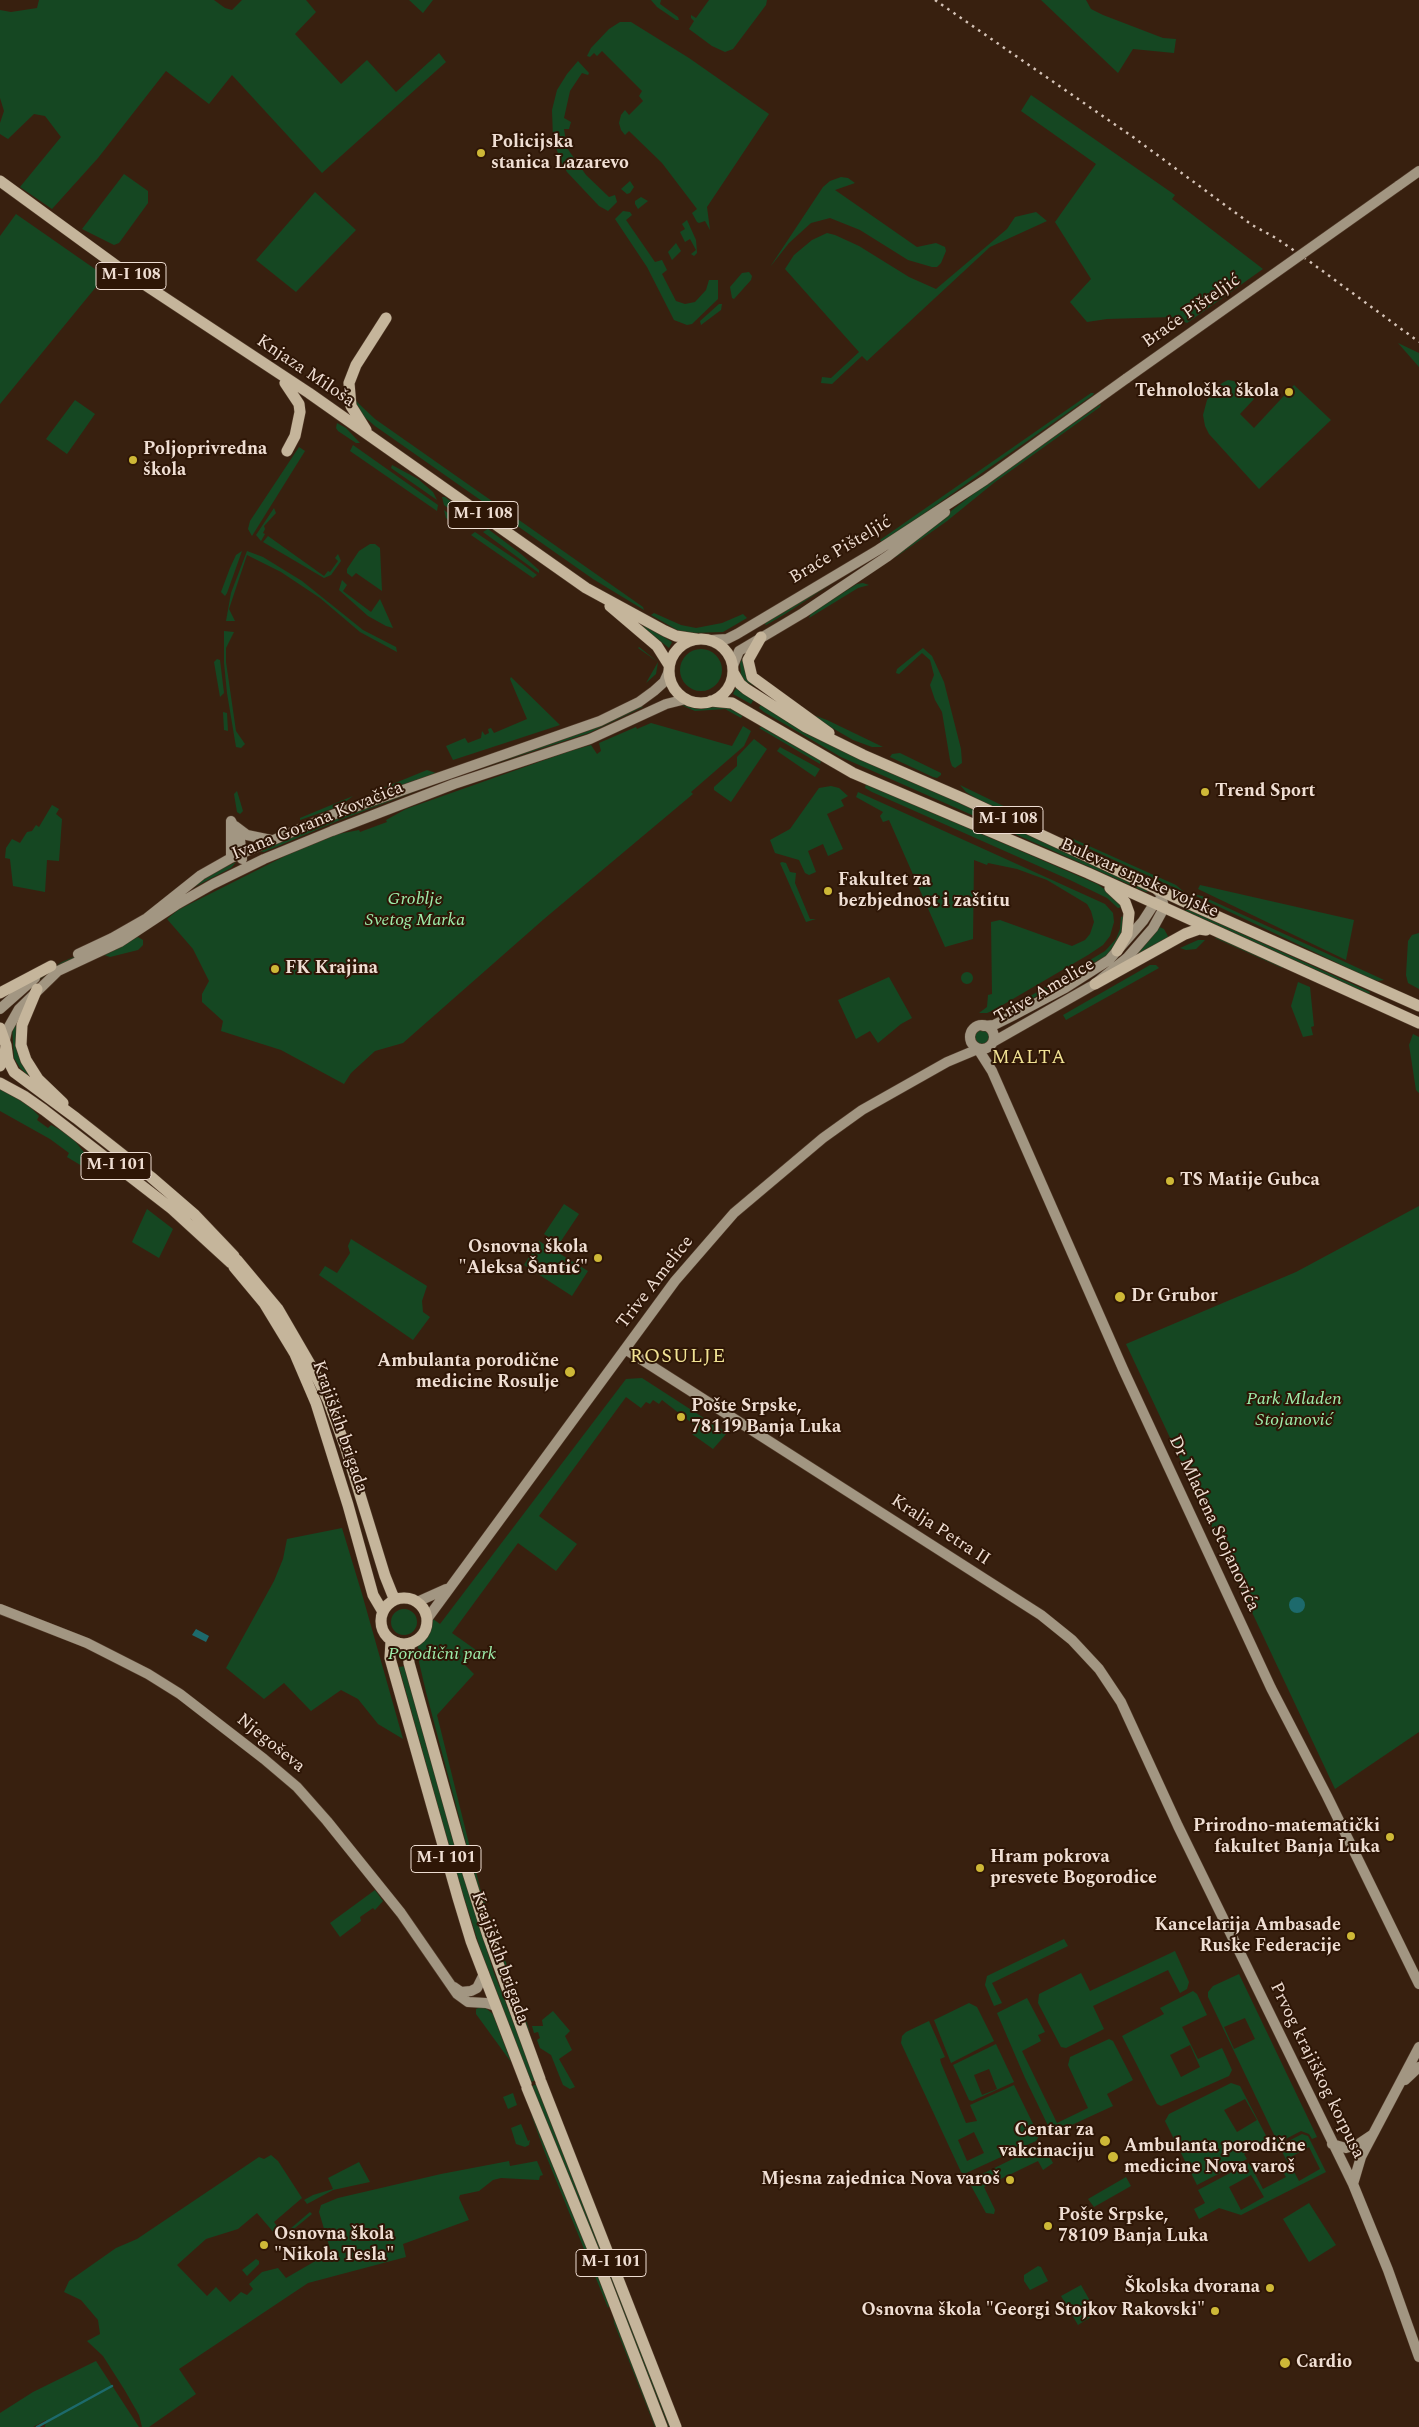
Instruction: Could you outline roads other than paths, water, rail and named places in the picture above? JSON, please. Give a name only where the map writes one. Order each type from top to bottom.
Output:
[{"type":"main road","name":"Braće Pišteljić","points":[[711,640],[728,639],[737,634],[878,550],[984,480],[1419,172]]},
{"type":"main road","name":"Knjaza Miloša","points":[[0,182],[118,267],[308,393],[591,591],[657,646],[669,668]]},
{"type":"main road","points":[[376,441],[365,428],[352,406],[349,383],[356,365],[386,318]]},
{"type":"main road","points":[[271,369],[286,384],[299,404],[299,422],[287,451]]},
{"type":"main road","name":"Braće Pišteljić","points":[[733,669],[739,651],[803,613],[888,556],[984,480]]},
{"type":"main road","name":"Knjaza Miloša","points":[[591,591],[670,634],[684,638],[696,638]]},
{"type":"main road","points":[[761,637],[748,660],[752,677],[821,726],[846,747]]},
{"type":"main road","points":[[669,668],[678,648],[696,638]]},
{"type":"main road","name":"M-I 108","points":[[696,638],[711,640],[726,650],[733,669]]},
{"type":"main road","name":"M-I 108","points":[[669,668],[674,689],[686,699],[702,703],[711,701]]},
{"type":"main road","name":"Ivana Gorana Kovačića","points":[[0,1009],[51,966],[112,938],[146,918],[201,875],[232,858],[348,809],[600,721],[639,702],[654,691],[664,682],[669,668]]},
{"type":"main road","points":[[711,701],[727,690],[733,669]]},
{"type":"main road","name":"Bulevar srpske vojske","points":[[733,669],[740,684],[746,689],[806,727],[846,747],[1178,899],[1419,1006]]},
{"type":"main road","name":"Ivana Gorana Kovačića","points":[[6,1042],[6,1030],[13,1018],[37,989],[58,971],[120,942],[186,899],[242,870],[332,831],[444,788],[590,739],[666,704],[686,699]]},
{"type":"main road","name":"Bulevar srpske vojske","points":[[711,701],[732,703],[853,772],[1088,874],[1160,903],[1214,932],[1419,1024]]},
{"type":"main road","points":[[231,821],[247,835],[271,840]]},
{"type":"main road","points":[[231,821],[240,839],[242,870]]},
{"type":"main road","points":[[231,821],[232,858]]},
{"type":"main road","points":[[1088,874],[1116,893],[1128,909],[1127,934],[1117,951]]},
{"type":"main road","points":[[1153,886],[1160,903],[1178,899]]},
{"type":"main road","name":"Trive Amelice","points":[[983,1026],[999,1023],[1065,988],[1097,968],[1117,951],[1160,903]]},
{"type":"main road","name":"Trive Amelice","points":[[991,1044],[1095,984],[1126,958],[1142,941],[1160,903]]},
{"type":"main road","points":[[1095,984],[1194,930],[1214,932]]},
{"type":"main road","points":[[0,993],[51,966]]},
{"type":"main road","points":[[37,989],[22,1025],[23,1052],[38,1078],[76,1118]]},
{"type":"main road","points":[[983,1026],[992,1030],[991,1044],[978,1048],[972,1043],[971,1034],[976,1028],[983,1026]]},
{"type":"main road","name":"M-I 101","points":[[0,1028],[6,1042]]},
{"type":"main road","name":"Trive Amelice","points":[[947,1062],[962,1049],[971,1034]]},
{"type":"main road","points":[[0,1066],[6,1054],[6,1042]]},
{"type":"main road","name":"Krajiških brigada","points":[[6,1042],[8,1060],[14,1072],[76,1118],[195,1215],[234,1262],[278,1309],[314,1371],[328,1400],[345,1446],[385,1576],[390,1590],[398,1599]]},
{"type":"main road","name":"Dr Mladena Stojanovića","points":[[991,1044],[988,1055],[992,1071]]},
{"type":"main road","name":"Trive Amelice","points":[[426,1619],[686,1267],[734,1214],[832,1131],[862,1110],[947,1062],[978,1048]]},
{"type":"main road","name":"Dr Mladena Stojanovića","points":[[978,1048],[992,1071],[1123,1369],[1271,1688],[1327,1796],[1416,1974],[1419,1984]]},
{"type":"main road","name":"Krajiških brigada","points":[[0,1083],[44,1110],[172,1209],[234,1262],[264,1303],[295,1354],[316,1403],[348,1505],[373,1595],[383,1612],[381,1624],[383,1631],[392,1641],[390,1658],[463,1915],[526,2086],[662,2427]]},
{"type":"main road","name":"Kralja Petra II","points":[[625,1349],[1036,1612],[1061,1630],[1099,1669],[1121,1702],[1168,1805]]},
{"type":"main road","name":"Trive Amelice","points":[[417,1602],[438,1595],[451,1586]]},
{"type":"main road","points":[[383,1612],[387,1606],[398,1599],[405,1598],[417,1602],[423,1609],[426,1619],[426,1630],[422,1636],[410,1644],[397,1644],[392,1641]]},
{"type":"main road","name":"Njegoševa","points":[[0,1609],[87,1643],[148,1674],[180,1694],[264,1759],[297,1788],[327,1821],[400,1913],[455,1990]]},
{"type":"main road","name":"Krajiških brigada","points":[[410,1644],[408,1652],[409,1663],[468,1873],[488,1936],[540,2080],[676,2427]]},
{"type":"main road","name":"Prvog krajiškog korpusa","points":[[1168,1805],[1353,2184],[1388,2270],[1419,2357]]},
{"type":"main road","points":[[455,1990],[461,1992],[477,1988],[484,1974]]},
{"type":"main road","points":[[455,1990],[468,2002],[486,2003],[496,2006]]},
{"type":"main road","points":[[1353,2184],[1356,2169],[1419,2047]]},
{"type":"main road","points":[[1398,2088],[1419,2067]]},
{"type":"main road","points":[[1332,2144],[1346,2148],[1358,2145],[1373,2134]]},
{"type":"water","points":[[1297,1597],[1305,1605],[1297,1613],[1289,1605]]},
{"type":"water","points":[[196,1629],[209,1636],[206,1642],[192,1635]]},
{"type":"waterway","points":[[37,2427],[112,2386]]},
{"type":"railway","points":[[935,0],[1133,137],[1252,225],[1276,238],[1309,261],[1419,342]]},
{"type":"place","name":"Policijska stanica Lazarevo","points":[[481,153]]},
{"type":"place","name":"Tehnološka škola","points":[[1289,392]]},
{"type":"place","name":"Poljoprivredna škola","points":[[133,460]]},
{"type":"place","name":"Trend Sport","points":[[1205,792]]},
{"type":"place","name":"Fakultet za bezbjednost i zaštitu","points":[[828,891]]},
{"type":"place","name":"FK Krajina","points":[[275,969]]},
{"type":"place","name":"TS Matije Gubca","points":[[1170,1181]]},
{"type":"place","name":"Osnovna škola \"Aleksa Šantić\"","points":[[598,1258]]},
{"type":"place","name":"Dr Grubor","points":[[1120,1297]]},
{"type":"place","name":"Ambulanta porodične medicine Rosulje","points":[[570,1372]]},
{"type":"place","name":"Pošte Srpske, 78119 Banja Luka","points":[[681,1417]]},
{"type":"place","name":"Prirodno-matematički fakultet Banja Luka","points":[[1390,1837]]},
{"type":"place","name":"Hram pokrova presvete Bogorodice","points":[[980,1868]]},
{"type":"place","name":"Kancelarija Ambasade Ruske Federacije","points":[[1351,1936]]},
{"type":"place","name":"Centar za vakcinaciju","points":[[1105,2141]]},
{"type":"place","name":"Ambulanta porodične medicine Nova varoš","points":[[1113,2157]]},
{"type":"place","name":"Mjesna zajednica Nova varoš","points":[[1010,2180]]},
{"type":"place","name":"Pošte Srpske, 78109 Banja Luka","points":[[1048,2226]]},
{"type":"place","name":"Osnovna škola \"Nikola Tesla\"","points":[[264,2245]]},
{"type":"place","name":"Školska dvorana","points":[[1270,2288]]},
{"type":"place","name":"Osnovna škola \"Georgi Stojkov Rakovski\"","points":[[1215,2311]]},
{"type":"place","name":"Cardio","points":[[1285,2363]]},
{"type":"district","name":"MALTA","points":[[1029,1059]]},
{"type":"district","name":"ROSULJE","points":[[678,1358]]},
{"type":"park label","name":"Groblje Svetog Marka","points":[[415,910]]},
{"type":"park label","name":"Park Mladen Stojanović","points":[[1294,1410]]},
{"type":"park label","name":"Porodični park","points":[[442,1655]]}]
